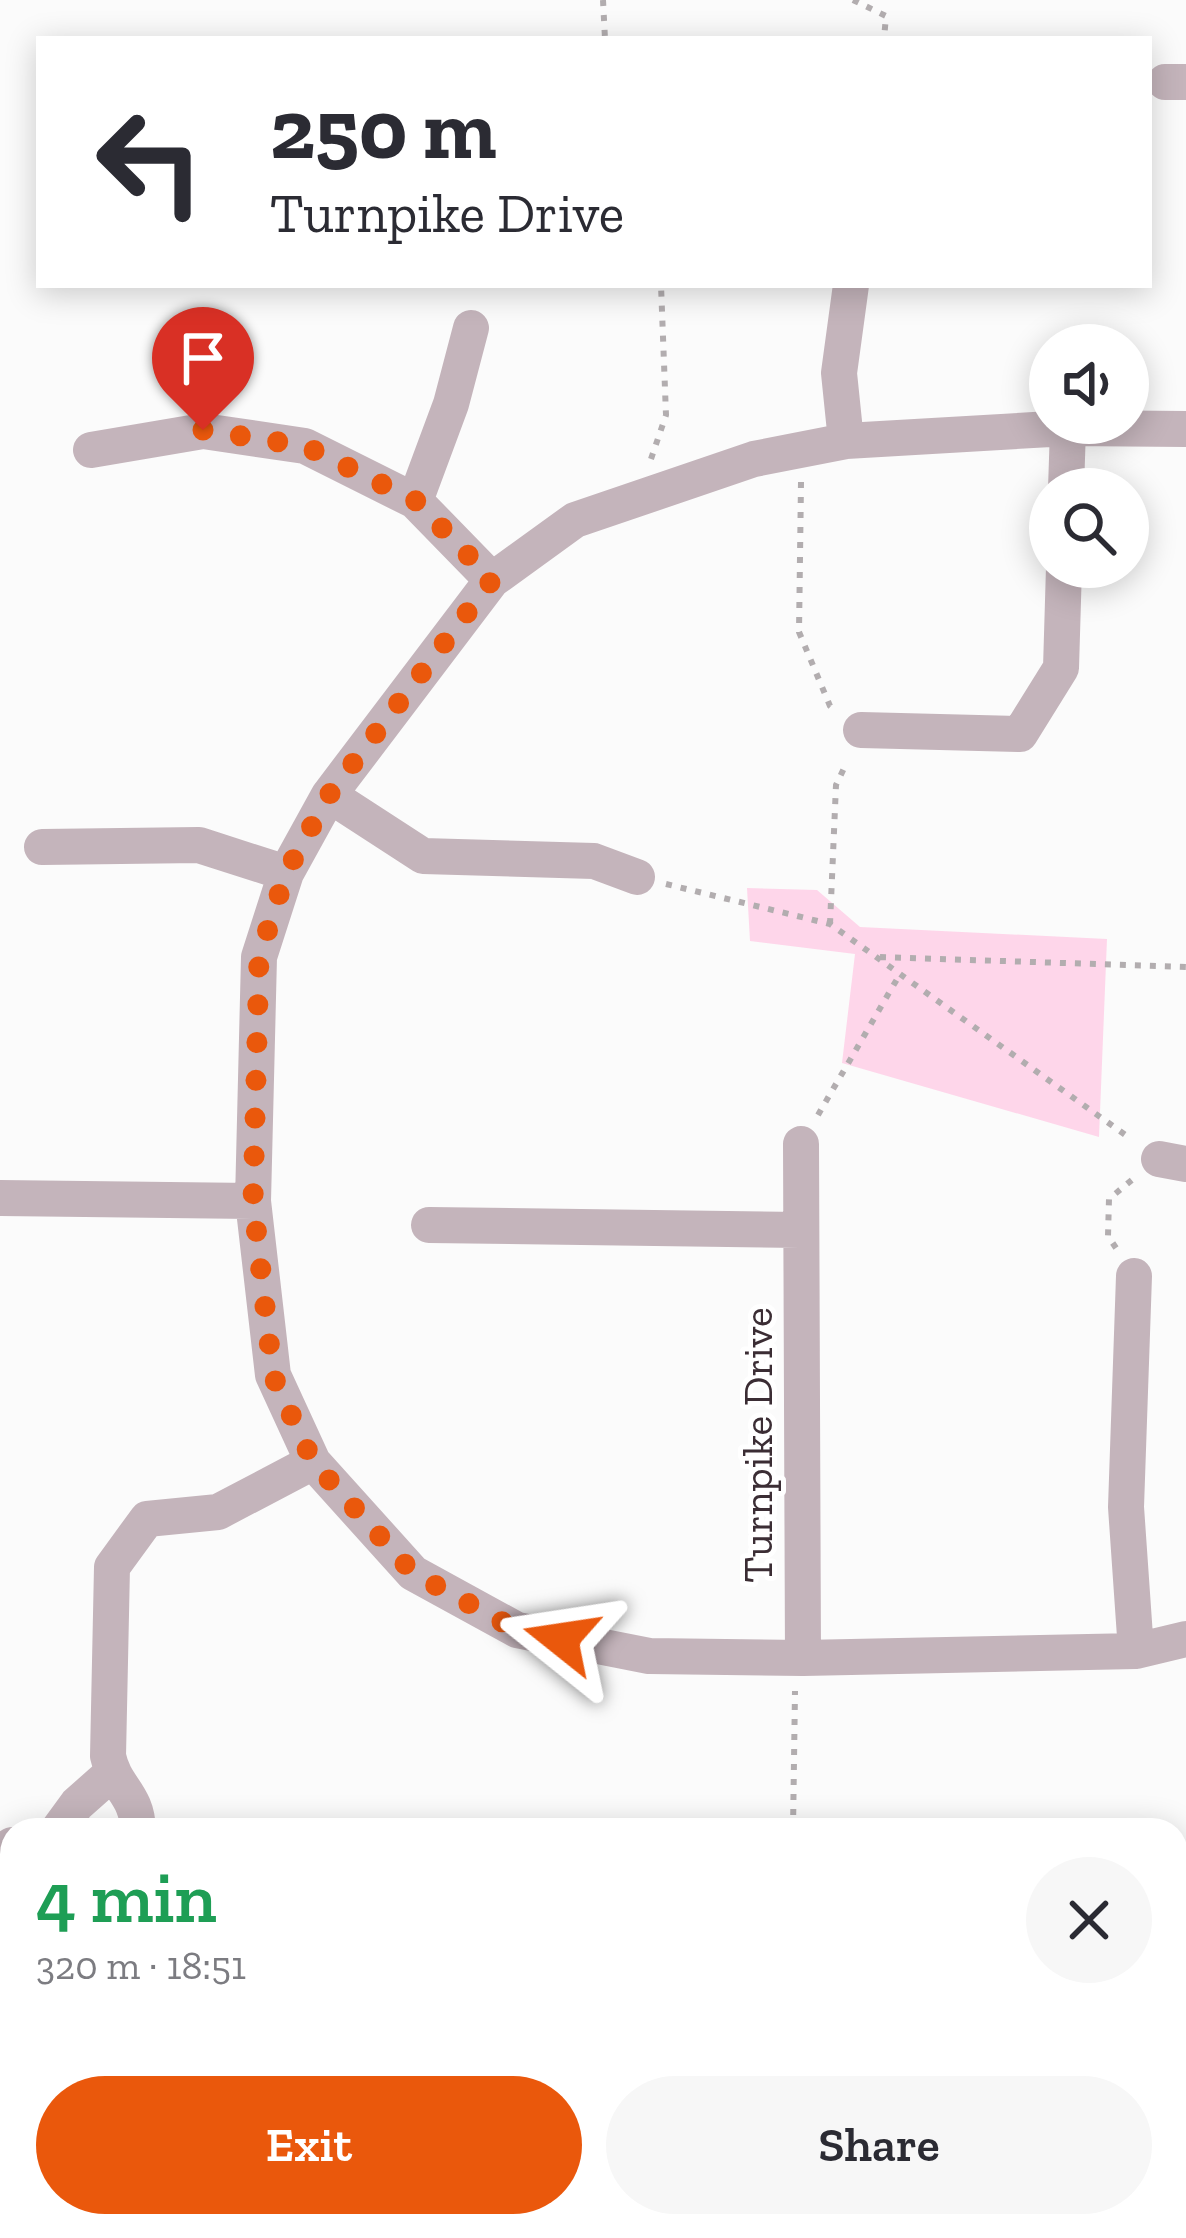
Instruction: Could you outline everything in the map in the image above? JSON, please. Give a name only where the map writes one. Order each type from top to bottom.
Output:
[{"type":"street","points":[[846,441],[839,373],[851,288]]},
{"type":"street","points":[[416,501],[451,404],[470,328]]},
{"type":"street","points":[[1149,429],[1186,429]]},
{"type":"street","points":[[91,450],[203,430],[305,446],[416,501],[492,580]]},
{"type":"street","points":[[1029,430],[846,441],[754,459],[575,520],[492,580],[329,795],[286,873],[259,957],[253,1201],[273,1376],[313,1462],[413,1573],[517,1630],[649,1656],[1136,1651],[1186,1639]]},
{"type":"street","points":[[862,730],[1020,734],[1061,668],[1063,588]]},
{"type":"street","points":[[329,795],[423,856],[594,861],[637,877]]},
{"type":"street","points":[[42,847],[199,845],[286,873]]},
{"type":"street","name":"Turnpike Drive","points":[[801,1144],[803,1658]]},
{"type":"street","points":[[0,1198],[253,1201]]},
{"type":"street","points":[[430,1225],[800,1230]]},
{"type":"street","points":[[1134,1276],[1126,1507],[1136,1651]]},
{"type":"street","points":[[138,1818],[137,1806],[112,1773],[108,1756],[112,1567],[147,1519],[218,1512],[313,1462]]},
{"type":"street","points":[[66,1818],[112,1773]]},
{"type":"path","points":[[603,0],[605,36]]},
{"type":"path","points":[[853,0],[886,16],[884,36]]},
{"type":"path","points":[[657,489],[645,475],[666,415],[661,288]]},
{"type":"path","points":[[802,449],[799,632],[830,706],[862,730],[836,785],[830,924]]},
{"type":"path","points":[[637,877],[830,924],[1173,1161],[1109,1199],[1108,1237],[1134,1276]]},
{"type":"path","points":[[877,957],[1186,967]]},
{"type":"path","points":[[801,1144],[900,974]]},
{"type":"path","points":[[793,1818],[794,1692],[803,1658]]},
{"type":"shaded area","points":[[747,888],[817,890],[860,927],[1107,939],[1099,1137],[842,1063],[855,954],[750,941]]},
{"type":"route","points":[[203,430],[305,446],[416,501],[492,580],[329,795],[286,873],[259,957],[253,1201],[273,1376],[313,1462],[413,1573],[517,1630],[561,1639]]}]
